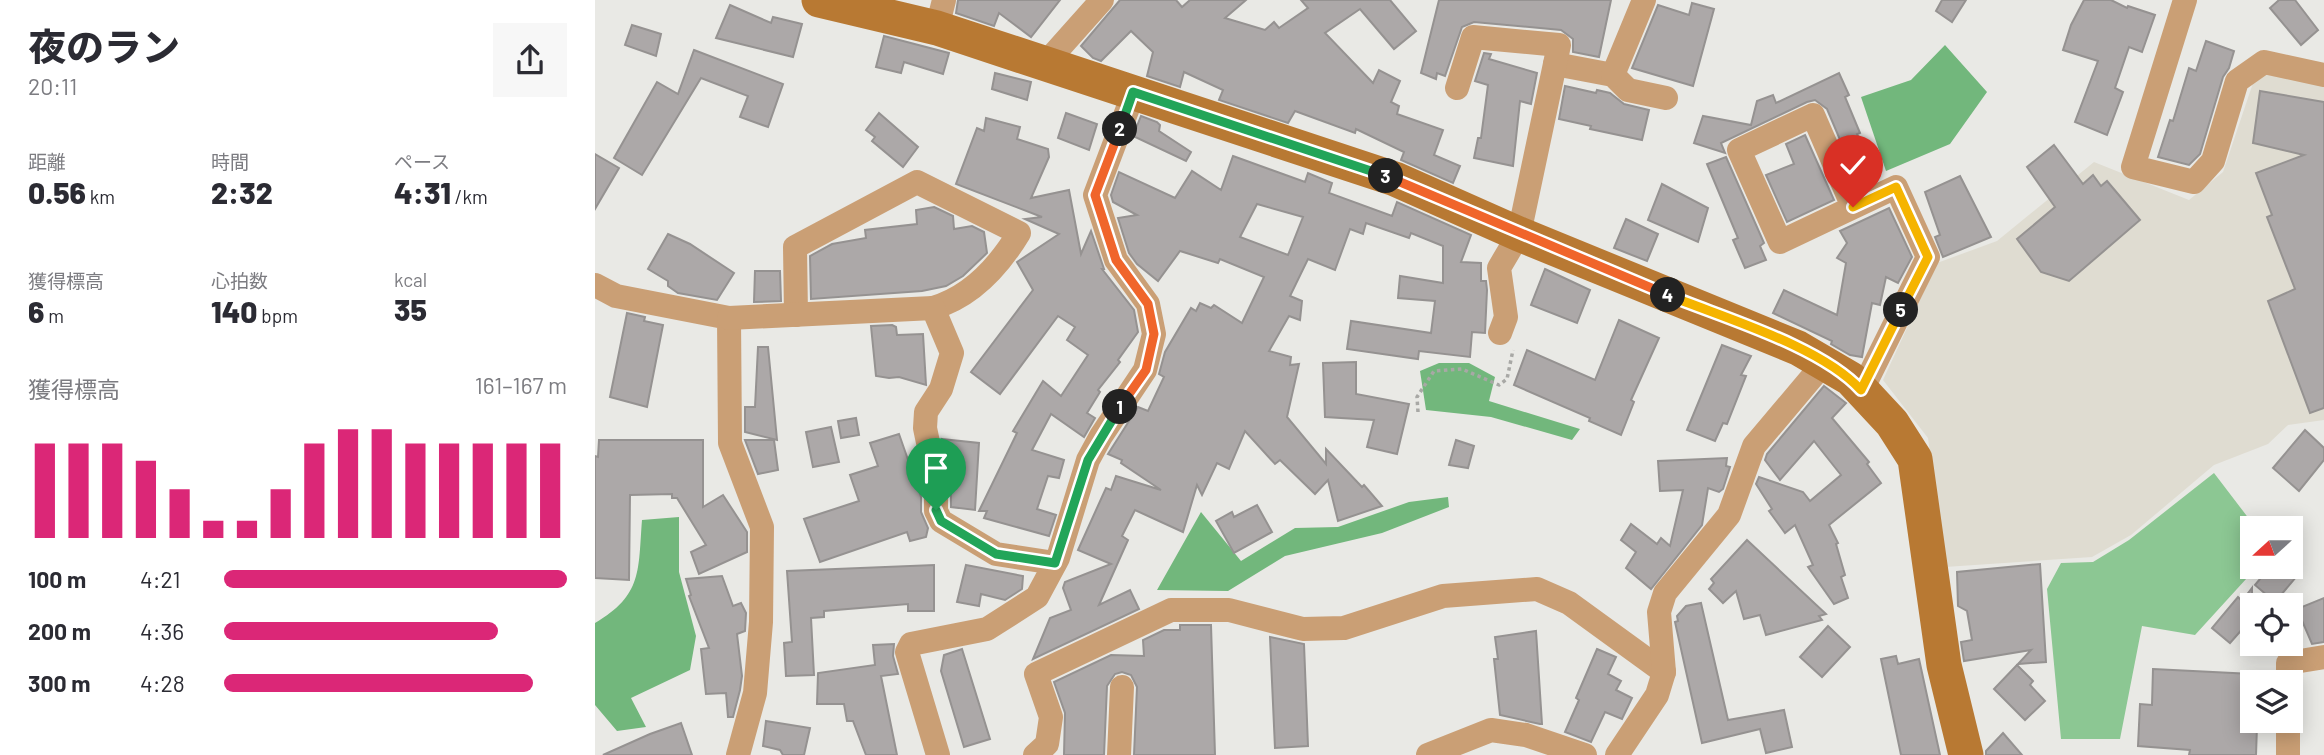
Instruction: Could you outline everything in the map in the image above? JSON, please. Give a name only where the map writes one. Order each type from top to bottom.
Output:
[{"type":"street","points":[[819,0],[941,14],[1045,64],[1395,179],[1519,234],[1798,348],[1851,379],[1892,423],[1915,459],[1944,665],[1966,755]]},
{"type":"street","points":[[1045,64],[1102,0]]},
{"type":"street","points":[[1613,75],[1644,0]]},
{"type":"street","points":[[2185,0],[2133,167],[2194,182],[2213,161],[2237,81],[2264,62],[2324,75]]},
{"type":"street","points":[[1457,88],[1473,37],[1559,45],[1519,234],[1499,268],[1506,317],[1500,332]]},
{"type":"street","points":[[1555,64],[1613,75],[1627,90],[1666,98]]},
{"type":"street","points":[[939,755],[907,652],[911,644],[987,629],[1037,597],[1055,563],[1088,460],[1146,370],[1154,334],[1148,304],[1116,260],[1095,195],[1133,92]]},
{"type":"street","points":[[1853,207],[1812,116],[1739,150],[1780,242],[1896,187],[1928,257],[1861,390]]},
{"type":"street","points":[[595,285],[616,296],[729,318],[933,308],[954,302],[1002,261],[1019,233],[917,182],[795,247],[796,314]]},
{"type":"street","points":[[933,308],[952,353],[941,389],[926,412],[925,428],[936,481],[936,510],[941,521],[996,554],[1055,563]]},
{"type":"street","points":[[729,318],[730,443],[762,527],[761,622],[755,693],[738,755]]},
{"type":"street","points":[[1617,755],[1657,695],[1664,672],[1659,612],[1665,593],[1729,515],[1754,446],[1824,363]]},
{"type":"street","points":[[1035,755],[1047,744],[1051,717],[1037,674],[1171,610],[1229,610],[1303,629],[1344,628],[1443,596],[1537,589],[1569,603],[1664,672]]},
{"type":"street","points":[[2288,670],[2288,663],[2324,657]]},
{"type":"street","points":[[1119,755],[1122,687]]},
{"type":"street","points":[[1428,755],[1491,730],[1526,735],[1585,755]]},
{"type":"street","points":[[2288,733],[2288,755]]},
{"type":"shaded area","points":[[2269,68],[2324,79],[2324,420],[2288,425],[2268,444],[2214,465],[2131,535],[2092,557],[1945,567],[1928,438],[1883,380],[1937,263],[1997,241],[2094,162],[2189,200],[2223,172],[2254,80]]},
{"type":"green space","points":[[1945,45],[1987,92],[1950,144],[1886,171],[1861,97],[1911,80]]},
{"type":"green space","points":[[1439,363],[1469,363],[1495,377],[1489,401],[1580,429],[1572,440],[1491,417],[1426,410],[1420,371]]},
{"type":"green space","points":[[2214,473],[2247,516],[2240,516],[2240,579],[2246,579],[2195,635],[2142,626],[2120,739],[2061,739],[2047,589],[2061,563],[2093,562],[2129,540]]},
{"type":"green space","points":[[1448,497],[1449,507],[1382,533],[1285,556],[1228,591],[1157,590],[1201,512],[1241,561],[1295,528],[1338,527],[1409,502]]},
{"type":"green space","points":[[679,517],[679,572],[696,636],[690,670],[631,698],[646,727],[617,731],[595,705],[595,623],[611,613],[630,591],[638,567],[642,520]]},
{"type":"building","points":[[958,0],[1060,0],[1031,37],[999,13],[994,26],[956,13]]},
{"type":"building","points":[[1120,0],[1176,0],[1182,7],[1190,0],[1246,0],[1225,18],[1265,30],[1274,22],[1279,28],[1308,8],[1301,0],[1390,0],[1416,31],[1394,49],[1360,9],[1325,33],[1373,83],[1379,70],[1400,81],[1391,102],[1399,106],[1397,114],[1443,130],[1434,155],[1460,166],[1453,183],[1401,160],[1404,152],[1356,129],[1355,133],[1295,111],[1288,123],[1219,100],[1223,90],[1184,72],[1180,87],[1147,76],[1153,52],[1131,31],[1101,61],[1093,58],[1081,46]]},
{"type":"building","points":[[1439,0],[1611,0],[1599,57],[1573,52],[1573,39],[1561,30],[1474,22],[1462,27],[1445,76],[1437,73],[1436,79],[1421,73]]},
{"type":"building","points":[[1942,0],[1966,0],[1952,22],[1936,11]]},
{"type":"building","points":[[2084,0],[2111,0],[2127,8],[2128,6],[2155,15],[2142,52],[2129,47],[2115,88],[2123,92],[2107,135],[2075,122],[2098,61],[2063,50],[2071,25]]},
{"type":"building","points":[[2279,0],[2295,0],[2318,30],[2301,45],[2270,8]]},
{"type":"building","points":[[1692,3],[1714,9],[1693,86],[1632,68],[1658,5],[1689,15]]},
{"type":"building","points":[[730,5],[771,23],[773,17],[802,24],[793,57],[716,38]]},
{"type":"building","points":[[632,25],[661,34],[656,56],[625,45]]},
{"type":"building","points":[[884,36],[949,53],[943,74],[904,62],[901,73],[876,67]]},
{"type":"building","points":[[2206,41],[2234,51],[2223,77],[2200,154],[2189,165],[2158,157],[2170,120],[2173,121],[2189,68],[2196,71]]},
{"type":"building","points":[[694,50],[783,84],[768,127],[740,117],[748,96],[701,78],[642,175],[614,158],[657,82],[678,94]]},
{"type":"building","points":[[1484,53],[1491,54],[1489,59],[1537,73],[1531,104],[1520,101],[1513,166],[1474,158],[1478,138],[1481,138],[1488,85],[1475,81]]},
{"type":"building","points":[[995,73],[1031,82],[1027,100],[992,89]]},
{"type":"building","points":[[1839,73],[1849,95],[1845,97],[1860,133],[1857,134],[1877,180],[1860,187],[1827,109],[1815,100],[1721,143],[1725,153],[1694,143],[1703,116],[1751,125],[1757,101],[1773,95],[1776,103]]},
{"type":"building","points":[[1565,86],[1596,93],[1597,90],[1610,93],[1624,104],[1649,110],[1642,140],[1559,119]]},
{"type":"building","points":[[2260,91],[2324,102],[2324,408],[2310,413],[2268,301],[2295,289],[2267,217],[2272,215],[2256,173],[2304,155],[2253,143]]},
{"type":"building","points":[[879,113],[918,147],[903,167],[872,141],[875,137],[866,130]]},
{"type":"building","points":[[1066,113],[1097,124],[1089,150],[1058,138]]},
{"type":"building","points":[[1141,116],[1157,122],[1160,125],[1159,131],[1191,152],[1186,161],[1133,136]]},
{"type":"building","points":[[986,118],[1020,127],[1017,139],[1048,149],[1049,157],[1031,198],[1069,190],[1081,254],[1091,231],[1102,269],[1134,310],[1138,332],[1118,360],[1120,362],[1098,390],[1100,392],[1087,413],[1095,418],[1084,437],[1051,414],[1032,450],[1064,460],[1059,478],[1048,476],[1037,509],[1056,515],[1049,536],[984,518],[987,511],[979,511],[1017,433],[1013,431],[1043,381],[1061,396],[1088,355],[1067,340],[1075,327],[1058,316],[1000,394],[971,372],[1033,290],[1017,262],[1059,234],[1025,219],[1042,217],[956,184],[977,128],[984,131]]},
{"type":"building","points":[[1805,135],[1834,200],[1787,222],[1766,175],[1794,164],[1786,144]]},
{"type":"building","points":[[2054,145],[2083,184],[2093,175],[2101,186],[2107,181],[2140,220],[2069,281],[2041,272],[2017,239],[2055,207],[2027,167]]},
{"type":"building","points":[[595,154],[619,168],[595,209]]},
{"type":"building","points":[[1233,156],[1305,182],[1308,173],[1332,183],[1329,193],[1392,216],[1397,202],[1471,235],[1461,262],[1481,263],[1481,281],[1486,281],[1487,290],[1485,333],[1472,332],[1470,357],[1419,351],[1418,359],[1347,349],[1351,321],[1431,333],[1435,301],[1398,298],[1400,276],[1443,283],[1443,246],[1411,233],[1409,238],[1366,223],[1363,234],[1350,229],[1335,270],[1308,259],[1290,296],[1302,301],[1300,320],[1289,316],[1269,351],[1291,357],[1290,365],[1299,364],[1287,417],[1326,464],[1326,449],[1382,506],[1338,521],[1328,480],[1315,494],[1280,460],[1275,464],[1245,431],[1229,469],[1217,463],[1202,495],[1197,485],[1183,532],[1135,510],[1122,536],[1128,540],[1099,605],[1130,590],[1139,609],[1033,659],[1050,618],[1071,610],[1063,588],[1065,582],[1111,564],[1078,550],[1106,488],[1111,490],[1116,476],[1161,490],[1121,463],[1122,460],[1108,454],[1138,407],[1148,411],[1164,377],[1159,374],[1165,352],[1191,308],[1196,311],[1200,303],[1211,308],[1214,305],[1242,323],[1264,277],[1220,259],[1218,263],[1180,251],[1158,281],[1137,264],[1129,253],[1118,218],[1137,215],[1113,202],[1111,195],[1119,172],[1175,198],[1192,171],[1221,190]],"holes":[[[1257,204],[1303,217],[1288,255],[1240,237]]]},
{"type":"building","points":[[1726,157],[1764,243],[1760,246],[1766,260],[1745,268],[1733,240],[1738,238],[1707,164]]},
{"type":"building","points":[[1960,176],[1991,237],[1943,257],[1935,237],[1940,235],[1925,192]]},
{"type":"building","points":[[1662,184],[1708,208],[1698,242],[1648,220]]},
{"type":"building","points":[[934,207],[953,216],[954,229],[972,226],[984,232],[987,253],[963,276],[946,286],[922,291],[811,299],[810,256],[832,244],[866,238],[865,230],[917,224],[916,210]]},
{"type":"building","points":[[1889,208],[1912,257],[1898,283],[1886,277],[1880,305],[1872,303],[1862,357],[1850,355],[1831,344],[1832,341],[1773,313],[1784,290],[1837,315],[1846,263],[1837,258],[1847,243],[1840,231]]},
{"type":"building","points":[[1626,219],[1658,234],[1647,261],[1614,248]]},
{"type":"building","points":[[668,234],[690,244],[734,273],[717,300],[678,293],[668,286],[668,281],[648,269]]},
{"type":"building","points":[[1545,269],[1590,290],[1577,323],[1531,305]]},
{"type":"building","points":[[755,271],[780,271],[781,301],[754,302]]},
{"type":"building","points":[[627,313],[645,317],[644,321],[663,325],[647,407],[610,397]]},
{"type":"building","points":[[1619,320],[1659,338],[1631,400],[1634,402],[1621,435],[1589,421],[1590,418],[1514,385],[1527,350],[1595,380]]},
{"type":"building","points":[[871,326],[896,327],[897,335],[923,334],[926,385],[899,377],[876,376]]},
{"type":"building","points":[[1722,345],[1751,356],[1741,375],[1746,376],[1727,424],[1723,423],[1715,441],[1687,430]]},
{"type":"building","points":[[758,347],[768,347],[777,440],[745,432],[745,407],[755,407]]},
{"type":"building","points":[[1356,362],[1356,394],[1409,404],[1397,454],[1367,447],[1374,420],[1325,417],[1323,363]]},
{"type":"building","points":[[1824,386],[1846,403],[1832,418],[1869,462],[1867,464],[1881,483],[1829,525],[1838,543],[1836,544],[1845,575],[1841,577],[1848,598],[1834,604],[1808,567],[1813,565],[1795,525],[1785,533],[1769,511],[1772,509],[1756,484],[1759,477],[1803,492],[1810,501],[1841,475],[1814,441],[1780,480],[1765,460],[1767,454]]},
{"type":"building","points":[[856,418],[859,435],[841,438],[838,421]]},
{"type":"building","points":[[831,427],[839,462],[813,467],[806,432]]},
{"type":"building","points":[[2305,430],[2324,448],[2324,460],[2299,491],[2273,468]]},
{"type":"building","points":[[899,434],[921,497],[921,512],[928,528],[926,537],[910,541],[907,532],[820,562],[804,519],[859,501],[850,475],[878,466],[870,443]]},
{"type":"building","points":[[942,439],[979,443],[975,510],[951,507],[951,478]]},
{"type":"building","points":[[599,440],[703,440],[703,507],[723,495],[747,532],[747,552],[699,574],[691,552],[706,545],[677,498],[672,498],[672,494],[630,495],[629,580],[595,578],[595,456],[598,457]]},
{"type":"building","points":[[745,440],[774,440],[778,470],[758,474]]},
{"type":"building","points":[[1456,440],[1474,446],[1468,468],[1449,465]]},
{"type":"building","points":[[1727,458],[1726,466],[1730,467],[1723,489],[1719,492],[1708,488],[1702,525],[1651,589],[1626,568],[1636,552],[1621,540],[1631,524],[1657,544],[1661,538],[1670,546],[1683,490],[1660,491],[1658,461]]},
{"type":"building","points":[[1257,505],[1272,532],[1234,553],[1216,521],[1232,512],[1234,517]]},
{"type":"building","points":[[1747,540],[1826,614],[1819,616],[1822,620],[1766,635],[1760,615],[1744,619],[1736,591],[1723,603],[1709,589],[1714,583],[1711,579]]},
{"type":"building","points":[[2040,564],[2046,662],[2018,664],[2031,650],[1964,661],[1961,642],[1972,640],[1967,611],[1958,606],[1957,572]]},
{"type":"building","points":[[934,565],[934,611],[908,611],[908,604],[824,611],[824,617],[811,618],[814,675],[786,676],[784,643],[792,642],[787,571]]},
{"type":"building","points":[[966,565],[1023,576],[1022,589],[1005,600],[981,594],[979,606],[957,602]]},
{"type":"building","points":[[722,576],[733,606],[741,603],[746,613],[745,631],[737,634],[742,676],[733,717],[728,717],[726,693],[706,694],[701,649],[709,648],[689,596],[691,595],[686,579]]},
{"type":"building","points":[[2260,579],[2294,579],[2283,593],[2264,593],[2255,585]]},
{"type":"building","points":[[2238,597],[2240,632],[2230,643],[2212,628]]},
{"type":"building","points":[[2324,598],[2324,642],[2312,644],[2303,623],[2303,607]]},
{"type":"building","points":[[1701,603],[1728,720],[1784,710],[1792,747],[1766,753],[1760,729],[1702,743],[1675,622],[1686,606]]},
{"type":"building","points":[[1180,625],[1211,625],[1215,755],[1134,755],[1137,687],[1131,675],[1122,672],[1115,674],[1107,686],[1104,755],[1064,755],[1065,713],[1054,682],[1111,655],[1144,656],[1143,640],[1164,630],[1180,630]]},
{"type":"building","points":[[1828,626],[1850,647],[1822,677],[1800,657]]},
{"type":"building","points":[[1536,631],[1542,724],[1500,715],[1494,659],[1498,659],[1495,637]]},
{"type":"building","points":[[1270,637],[1304,644],[1308,746],[1275,748]]},
{"type":"building","points":[[894,644],[893,656],[898,674],[881,676],[897,755],[866,755],[853,721],[847,721],[844,704],[817,704],[818,673],[875,665],[873,645]]},
{"type":"building","points":[[962,649],[990,739],[964,747],[941,671],[944,655]]},
{"type":"building","points":[[1597,649],[1616,657],[1608,674],[1621,681],[1616,690],[1632,698],[1622,719],[1605,712],[1591,742],[1565,732]]},
{"type":"building","points":[[1896,656],[1898,664],[1919,659],[1940,755],[1901,755],[1881,659]]},
{"type":"building","points":[[2017,665],[2033,681],[2030,685],[2045,701],[2025,720],[1994,689]]},
{"type":"building","points":[[2153,669],[2240,673],[2240,733],[2257,733],[2256,755],[2189,755],[2190,750],[2138,746],[2140,704],[2152,705]]},
{"type":"building","points":[[766,721],[810,728],[804,755],[783,755],[780,750],[763,746]]},
{"type":"building","points":[[681,723],[692,755],[603,755],[650,734]]},
{"type":"building","points":[[2003,733],[2022,755],[1986,755],[1986,751]]},
{"type":"route","points":[[936,510],[941,521],[996,554],[1055,563],[1058,558],[1088,460],[1146,370],[1154,334],[1148,304],[1116,260],[1095,195],[1133,92],[1395,179],[1519,234],[1798,348],[1851,379],[1861,390],[1928,257],[1896,187],[1853,207]]}]
